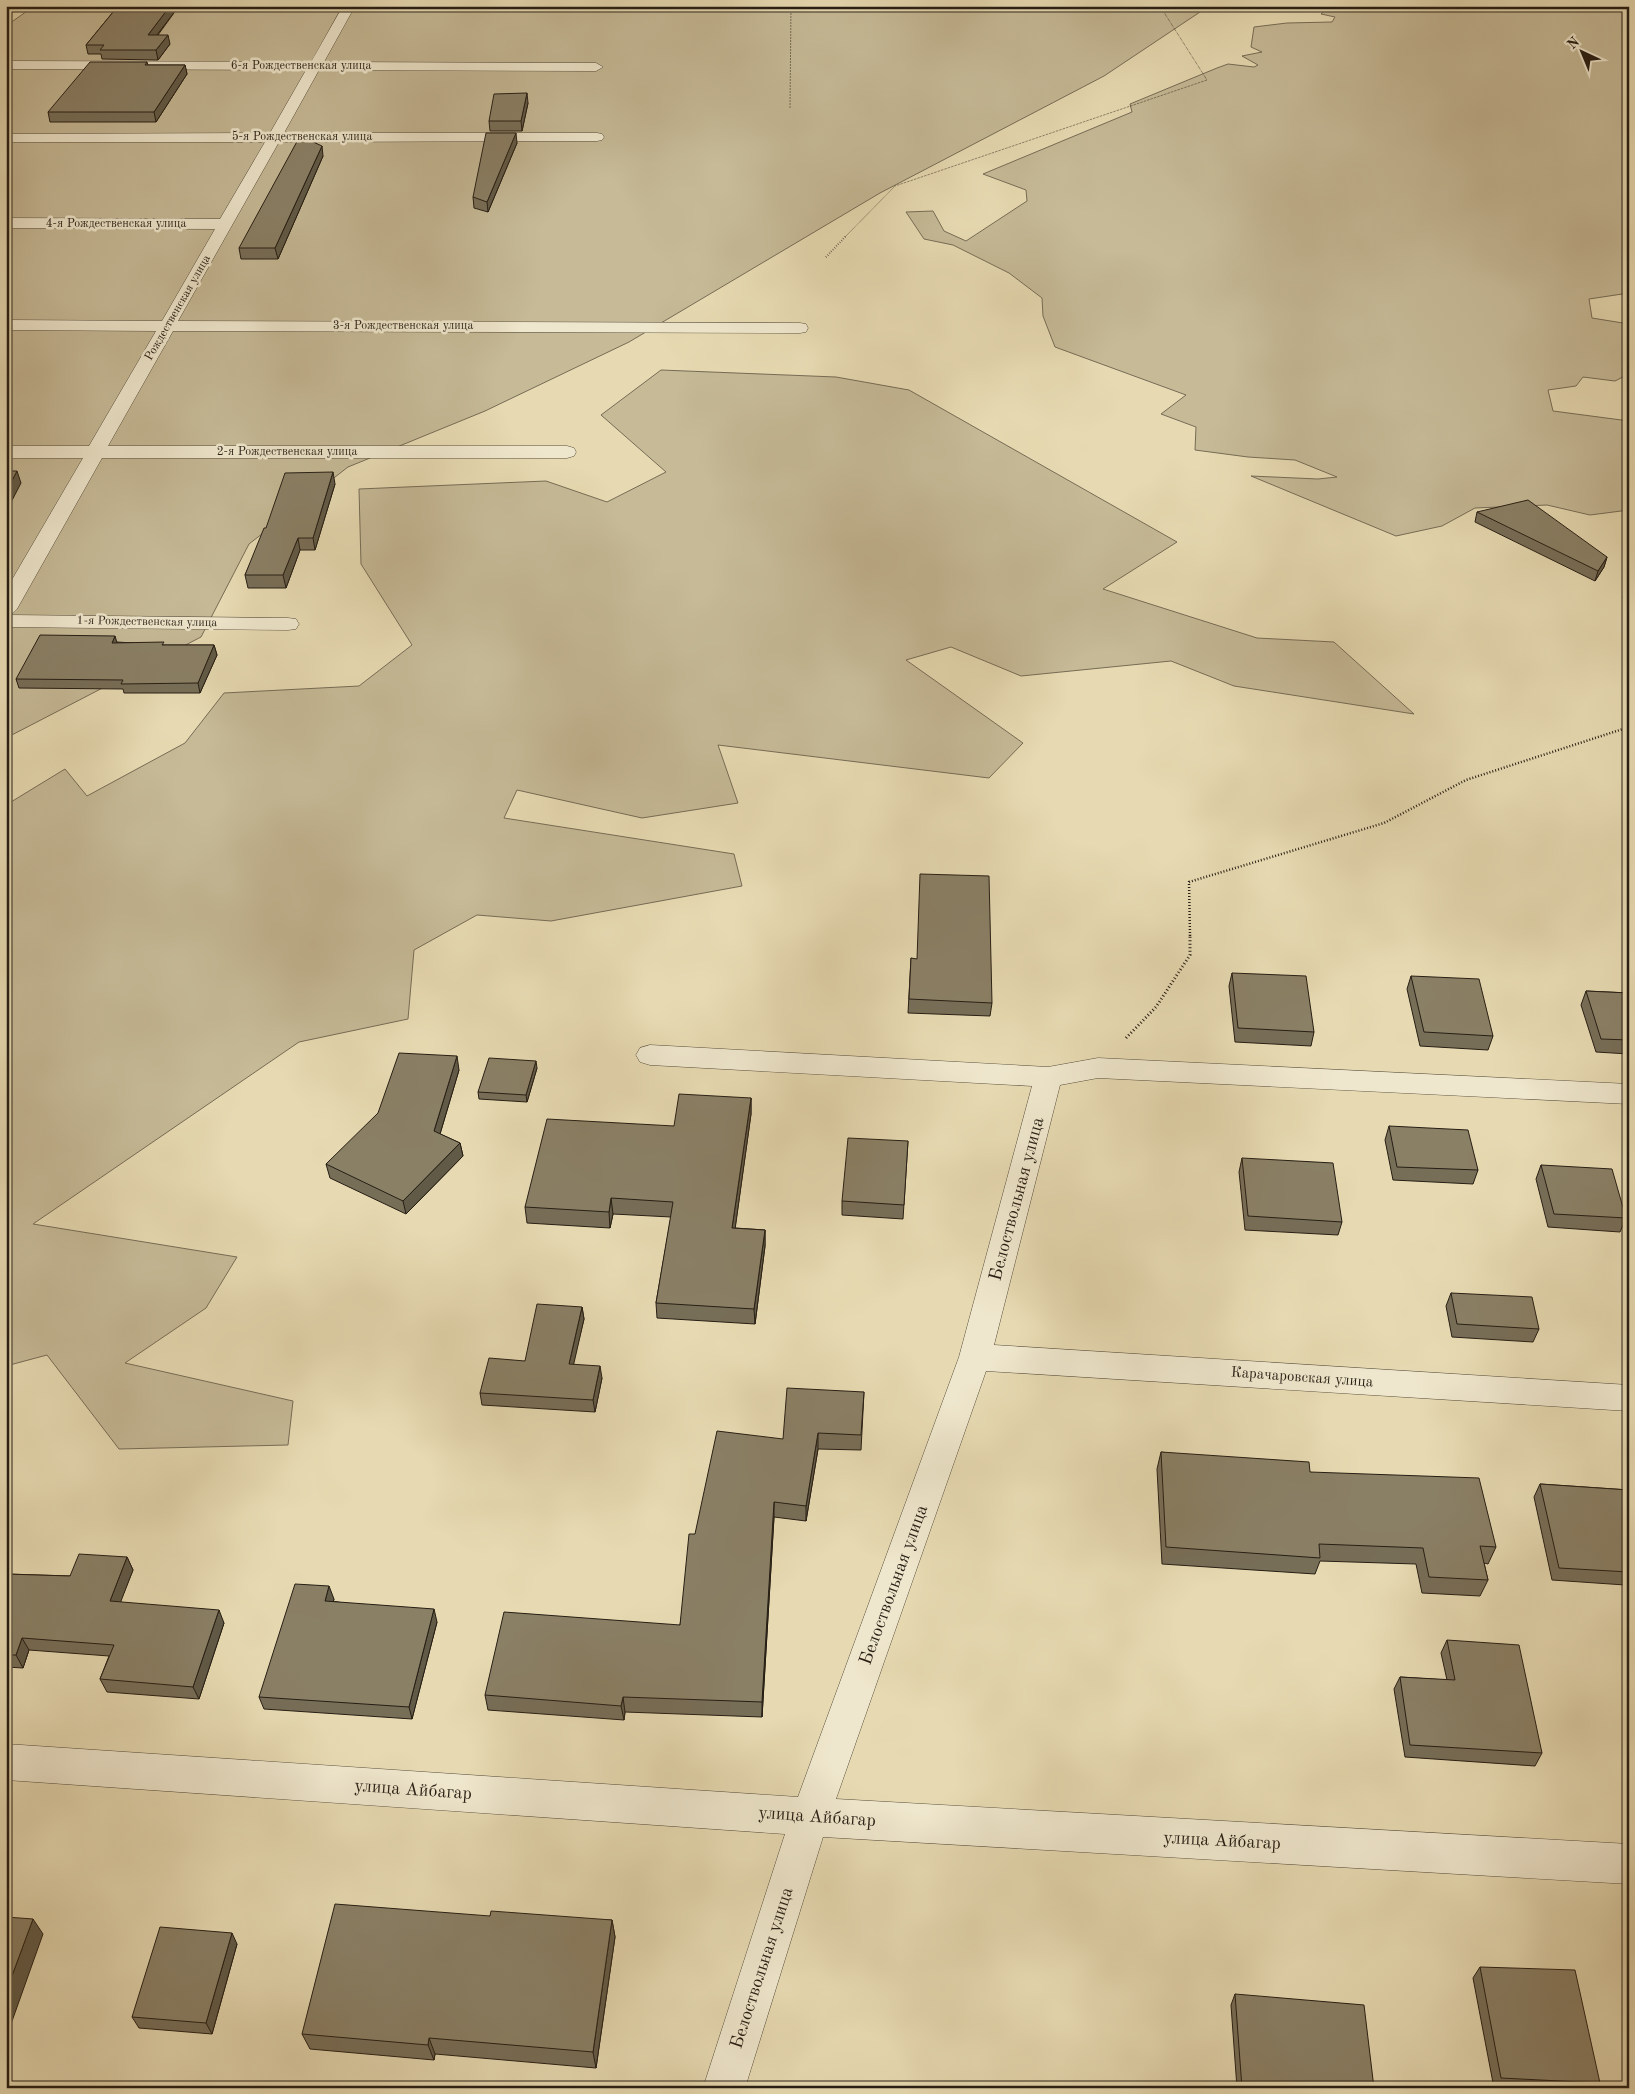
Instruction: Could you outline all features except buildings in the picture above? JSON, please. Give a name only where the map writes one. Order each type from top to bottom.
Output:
[{"type":"street","name":"Рождественская улица","points":[[6,609],[349,6]]},
{"type":"street","name":"6-я Рождественская улица","points":[[6,65],[596,67]]},
{"type":"street","name":"5-я Рождественская улица","points":[[6,138],[597,137]]},
{"type":"street","name":"4-я Рождественская улица","points":[[6,223],[225,224]]},
{"type":"street","name":"3-я Рождественская улица","points":[[6,325],[800,328]]},
{"type":"street","name":"2-я Рождественская улица","points":[[6,452],[567,452]]},
{"type":"street","name":"1-я Рождественская улица","points":[[6,621],[288,624]]},
{"type":"street","points":[[650,1054],[1048,1077],[1098,1068],[1629,1094]]},
{"type":"street","name":"Белоствольная улица","points":[[724,2088],[810,1817],[975,1357],[1048,1077]]},
{"type":"street","name":"Карачаровская улица","points":[[975,1357],[1629,1398]]},
{"type":"street","name":"улица Айбагар","points":[[6,1762],[810,1817],[1629,1864]]},
{"type":"path","points":[[790,108],[791,6]]},
{"type":"path","points":[[826,257],[895,186],[1207,80],[1160,6]]},
{"type":"path","points":[[1098,1068],[1156,1007],[1190,955],[1190,882],[1384,823],[1466,780],[1629,727]]},
{"type":"shaded area","points":[[34,6],[1209,6],[1104,76],[880,193],[629,342],[485,411],[348,467],[249,544],[201,637],[6,738],[6,26]]},
{"type":"shaded area","points":[[1320,6],[1629,6],[1629,293],[1589,299],[1592,318],[1629,324],[1629,374],[1615,381],[1583,377],[1576,386],[1548,390],[1553,411],[1629,421],[1629,510],[1590,515],[1547,505],[1475,508],[1442,526],[1396,536],[1251,476],[1318,479],[1337,477],[1295,460],[1248,457],[1195,450],[1196,427],[1161,414],[1186,395],[1055,347],[1043,316],[1042,298],[1009,273],[953,245],[924,239],[906,212],[933,211],[944,231],[966,241],[1027,201],[1026,190],[983,174],[1132,112],[1130,104],[1217,68],[1228,64],[1254,67],[1258,65],[1242,56],[1262,52],[1251,47],[1254,27],[1287,23],[1332,22],[1335,17],[1321,14],[1327,9]]},
{"type":"shaded area","points":[[661,370],[836,377],[909,390],[1177,542],[1103,589],[1257,638],[1334,642],[1414,714],[1234,686],[1171,661],[1021,676],[951,647],[906,660],[1023,743],[989,778],[718,745],[738,803],[642,818],[517,790],[504,818],[734,854],[742,886],[551,921],[477,915],[414,950],[408,1019],[299,1042],[33,1224],[237,1257],[206,1308],[125,1363],[293,1401],[288,1445],[119,1449],[47,1355],[6,1366],[6,805],[65,769],[87,796],[185,743],[224,693],[359,686],[412,645],[361,564],[359,489],[546,481],[607,502],[666,472],[601,415]]}]
